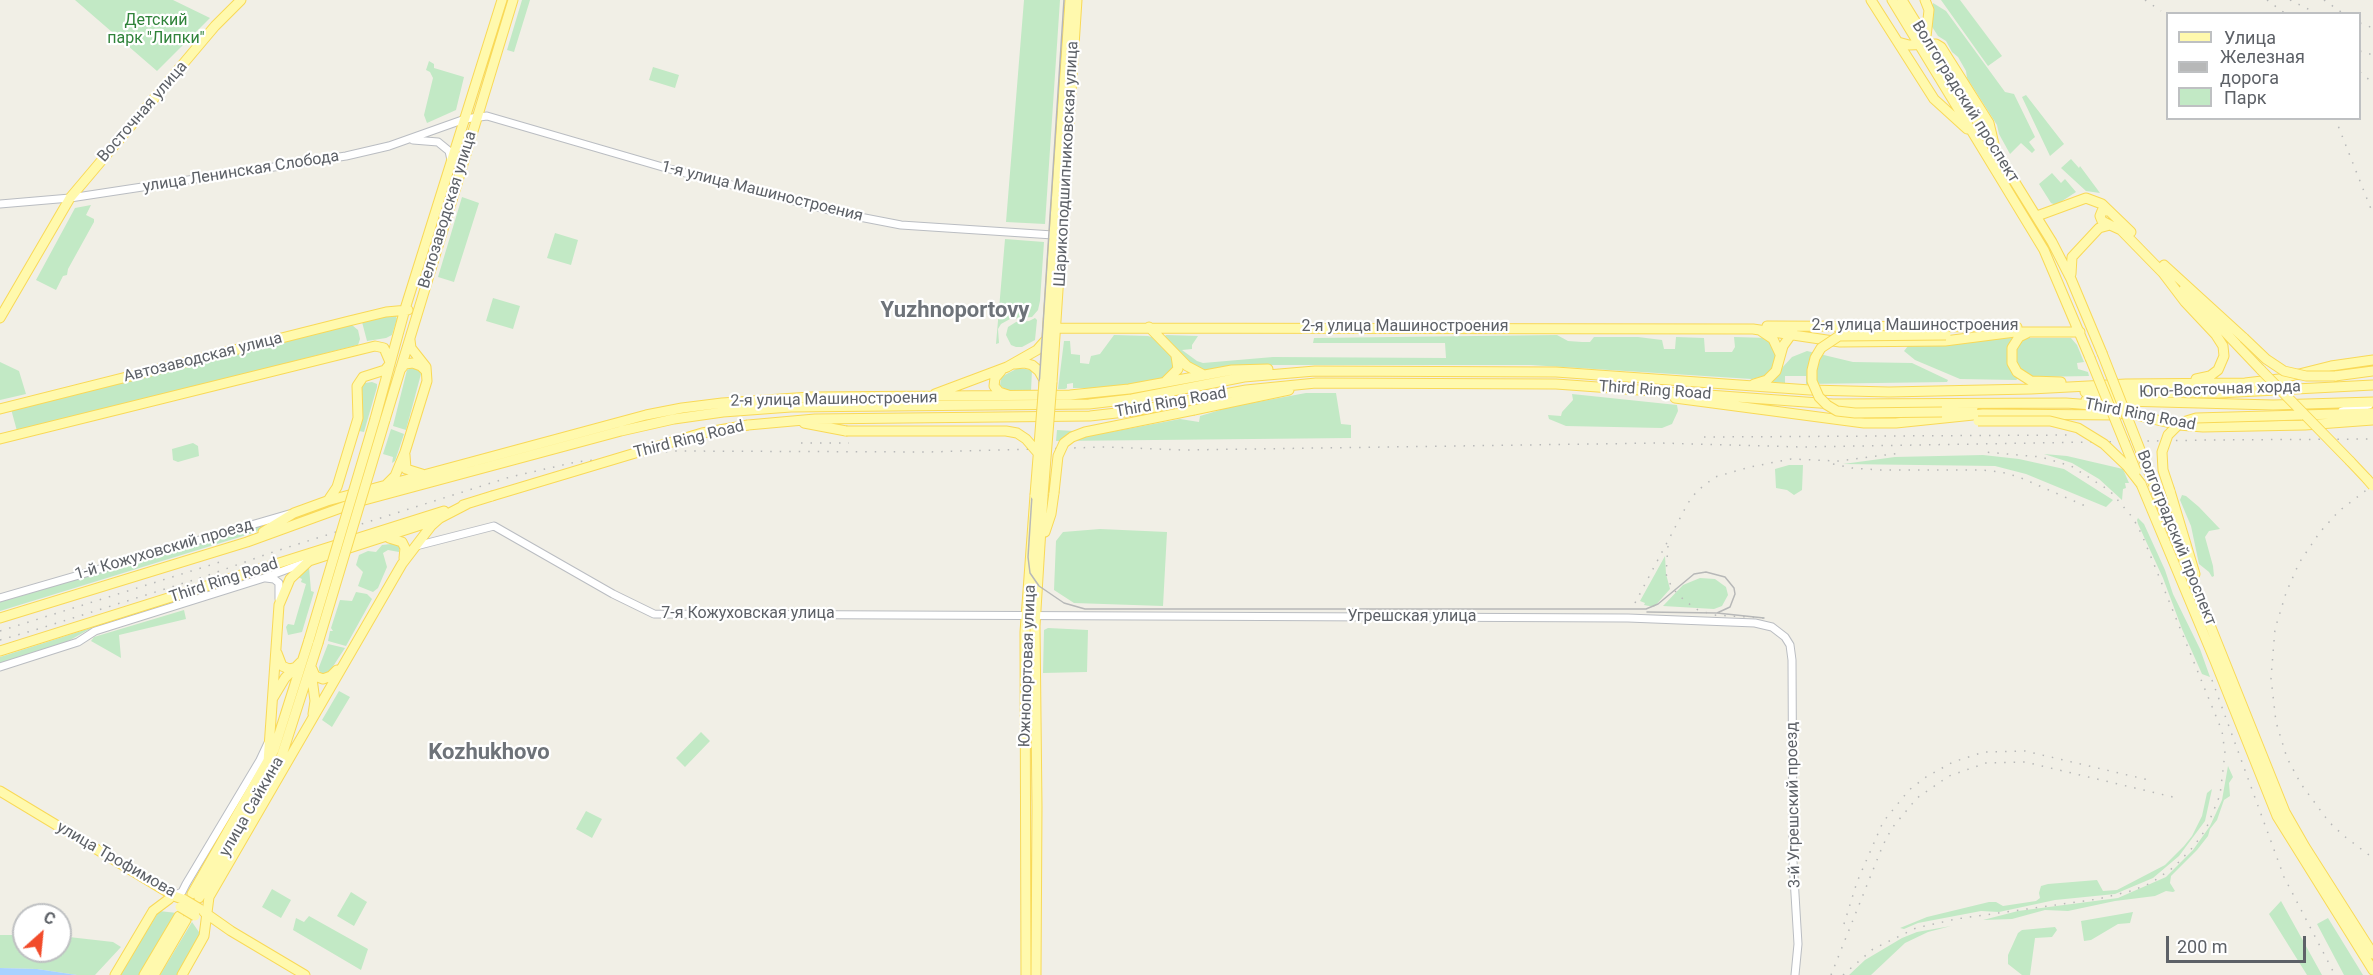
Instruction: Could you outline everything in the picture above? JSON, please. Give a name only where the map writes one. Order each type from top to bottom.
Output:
[{"type":"main road","name":"Восточная улица","points":[[0,318],[69,198],[215,27],[241,0]]},
{"type":"main road","name":"Велозаводская улица","points":[[380,419],[381,396],[405,309],[502,0]]},
{"type":"main road","name":"Велозаводская улица","points":[[380,419],[400,371],[416,312],[513,0]]},
{"type":"main road","name":"Шарикоподшипниковская улица","points":[[1057,328],[1057,249],[1053,235],[1070,0]]},
{"type":"main road","name":"Шарикоподшипниковская улица","points":[[1048,318],[1057,249],[1064,222],[1077,0]]},
{"type":"main road","name":"Волгоградский проспект","points":[[1871,0],[1940,106],[1966,128],[1978,142]]},
{"type":"main road","name":"Волгоградский проспект","points":[[1892,0],[1925,42],[1941,47],[1946,53],[1989,123],[1994,147],[2037,216],[2071,279],[2289,820],[2373,954]]},
{"type":"main road","name":"Волгоградский проспект","points":[[1902,0],[1978,142],[2044,250],[2277,816],[2373,970]]},
{"type":"main road","points":[[1898,42],[1925,42],[1929,10],[1925,0]]},
{"type":"main road","points":[[1912,16],[1922,19],[1929,10]]},
{"type":"main road","points":[[1888,27],[1896,32],[1901,31],[1904,25],[1902,15]]},
{"type":"main road","points":[[2037,216],[2081,198],[2097,201],[2244,339],[2266,359],[2284,371],[2306,376],[2373,373]]},
{"type":"main road","points":[[2109,211],[2102,211],[2100,216],[2102,221],[2121,230],[2163,273],[2223,346],[2223,362],[2215,374],[2204,378],[2166,383]]},
{"type":"main road","points":[[2071,279],[2071,260],[2077,251],[2098,228],[2110,225]]},
{"type":"main road","points":[[2174,275],[2188,294],[2370,483]]},
{"type":"main road","points":[[405,309],[416,312]]},
{"type":"main road","name":"Автозаводская улица","points":[[0,409],[405,309]]},
{"type":"main road","points":[[1013,396],[999,392],[994,382],[997,375],[1037,350],[1057,328],[1048,318]]},
{"type":"main road","name":"Южнопортовая улица","points":[[1026,975],[1024,720],[1048,382],[1046,338],[1048,318]]},
{"type":"main road","name":"2-я улица Машиностроения","points":[[1057,328],[1753,328],[1775,325],[1806,330],[2078,328]]},
{"type":"main road","points":[[1149,327],[1195,372],[1208,374]]},
{"type":"main road","name":"Южнопортовая улица","points":[[1035,564],[1041,546],[1038,453],[1057,328]]},
{"type":"main road","points":[[1054,356],[1063,333],[1070,328]]},
{"type":"main road","points":[[1753,328],[1773,339],[1778,346],[1780,358]]},
{"type":"main road","name":"2-я улица Машиностроения","points":[[1753,328],[1791,334],[1806,330],[1831,342],[1934,342],[1997,329],[2032,332],[2078,328]]},
{"type":"main road","points":[[1997,329],[1946,335],[1839,336],[1821,348],[1815,358],[1812,381],[1819,397],[1837,411],[1856,413],[1942,412],[2004,403]]},
{"type":"main road","points":[[385,486],[395,476],[405,452],[427,381],[426,367],[411,348],[410,332]]},
{"type":"main road","points":[[2032,332],[2019,337],[2011,353],[2014,368],[2025,379],[2039,382],[2126,384]]},
{"type":"main road","points":[[1737,385],[1754,384],[1767,380],[1776,370],[1783,346],[1791,334]]},
{"type":"main road","name":"Автозаводская улица","points":[[0,439],[375,346],[384,348],[390,364]]},
{"type":"main road","points":[[1161,383],[1171,378],[1178,369],[1178,362],[1172,352]]},
{"type":"main road","name":"Third Ring Road","points":[[0,618],[247,542],[384,494],[621,430],[712,413],[791,407],[1089,404],[1132,399],[1244,377],[1315,370],[1565,372],[1856,392],[2256,382],[2280,379],[2331,366],[2373,360]]},
{"type":"main road","points":[[400,371],[405,364],[413,363],[421,366],[427,372]]},
{"type":"main road","points":[[918,397],[941,393],[1010,366],[1024,363],[1032,365],[1048,382]]},
{"type":"main road","points":[[327,501],[338,487],[358,418],[357,386],[363,377],[385,370],[390,364]]},
{"type":"main road","name":"2-я улица Машиностроения","points":[[327,501],[655,414],[722,403],[766,399],[1101,393],[1243,369],[1315,370]]},
{"type":"main road","points":[[357,386],[365,381],[375,380],[379,382],[381,396]]},
{"type":"main road","points":[[1041,546],[1051,514],[1058,456],[1064,443],[1072,437],[1085,432],[1285,391],[1339,383]]},
{"type":"main road","name":"Third Ring Road","points":[[0,651],[492,496],[693,436],[768,422],[815,419],[1090,416],[1134,411],[1254,389],[1299,384],[1339,383],[1556,384],[1825,404],[2045,403],[2092,405],[2190,426],[2232,427],[2373,420]]},
{"type":"main road","name":"Юго-Восточная хорда","points":[[2031,389],[2141,394],[2373,385]]},
{"type":"main road","points":[[1625,388],[1680,399],[1864,423],[2050,421],[2078,428],[2097,438],[2111,450],[2141,484]]},
{"type":"main road","name":"Юго-Восточная хорда","points":[[2045,403],[2088,400],[2272,405],[2373,403]]},
{"type":"main road","points":[[655,414],[712,413]]},
{"type":"main road","points":[[2211,628],[2163,470],[2162,452],[2168,435],[2180,423],[2202,417],[2373,413]]},
{"type":"main road","points":[[1896,423],[1975,415],[2043,414],[2125,415],[2165,422]]},
{"type":"main road","points":[[313,641],[380,419]]},
{"type":"main road","points":[[768,422],[801,423],[846,431],[1006,431],[1017,433],[1026,439],[1038,453]]},
{"type":"main road","points":[[405,452],[406,469],[424,474]]},
{"type":"main road","points":[[338,487],[340,494],[344,496]]},
{"type":"main road","name":"1-й Кожуховский проезд","points":[[294,513],[327,501]]},
{"type":"main road","points":[[268,762],[273,664],[279,605],[290,579],[309,561],[386,538],[440,518],[467,504]]},
{"type":"main road","points":[[247,542],[294,513]]},
{"type":"main road","name":"улица Сайкина","points":[[193,910],[209,897],[402,564],[414,546],[440,518]]},
{"type":"main road","points":[[386,538],[395,538],[404,545],[405,557],[402,564]]},
{"type":"main road","name":"Южнопортовая улица","points":[[1031,616],[1037,807],[1035,975]]},
{"type":"main road","name":"улица Сайкина","points":[[193,910],[268,762],[304,657],[313,641]]},
{"type":"main road","name":"улица Сайкина","points":[[193,910],[279,763],[311,667],[313,641]]},
{"type":"main road","points":[[276,649],[282,666],[289,669],[297,667]]},
{"type":"main road","points":[[273,698],[285,678],[304,657]]},
{"type":"main road","points":[[311,667],[315,676],[327,679],[345,661]]},
{"type":"main road","points":[[311,667],[315,701],[313,716]]},
{"type":"main road","name":"улица Трофимова","points":[[0,791],[171,897]]},
{"type":"main road","name":"улица Трофимова","points":[[0,798],[305,975]]},
{"type":"main road","points":[[115,975],[153,911],[171,897]]},
{"type":"main road","points":[[144,975],[193,910]]},
{"type":"main road","points":[[154,975],[193,910]]},
{"type":"main road","points":[[182,975],[204,936],[193,910]]},
{"type":"street","name":"улица Ленинская Слобода","points":[[0,204],[95,195],[346,156],[378,149],[477,116]]},
{"type":"street","name":"1-я улица Машиностроения","points":[[477,116],[488,116],[666,168],[844,214],[902,225],[1053,235]]},
{"type":"street","points":[[405,140],[438,142],[449,151],[452,164]]},
{"type":"street","points":[[89,175],[88,187],[95,195]]},
{"type":"street","points":[[1054,217],[1048,229],[1039,234],[1057,249]]},
{"type":"street","points":[[1053,235],[1058,232],[1064,222]]},
{"type":"street","points":[[2328,414],[2373,403]]},
{"type":"street","name":"1-й Кожуховский проезд","points":[[0,598],[294,513]]},
{"type":"street","name":"7-я Кожуховская улица","points":[[414,546],[494,526],[613,594],[654,614],[1031,616]]},
{"type":"street","points":[[0,668],[81,640],[95,631],[264,578],[309,561]]},
{"type":"street","points":[[264,578],[274,579],[279,583],[279,605]]},
{"type":"street","name":"Угрешская улица","points":[[1031,616],[1641,618],[1755,623],[1772,627],[1785,637]]},
{"type":"street","name":"3-й Угрешский проезд","points":[[1785,637],[1790,645],[1792,660],[1793,861],[1798,944],[1795,975]]},
{"type":"street","points":[[171,897],[182,891],[269,741],[284,720]]},
{"type":"green space","name":"Детский парк \"Липки\"","points":[[75,0],[173,0],[210,18],[157,71]]},
{"type":"green space","points":[[522,0],[530,0],[514,52],[507,50]]},
{"type":"green space","points":[[1024,0],[1060,0],[1045,224],[1006,222]]},
{"type":"green space","points":[[1941,0],[1960,0],[2002,56],[1988,66]]},
{"type":"green space","points":[[1933,3],[1946,11],[2005,92],[2014,94],[2035,137],[2029,142],[2035,150],[2032,153],[2021,143],[2010,154],[1999,134],[1997,125],[1967,78],[1966,71],[1958,57],[1946,41],[1938,36],[1929,22]]},
{"type":"green space","points":[[429,61],[434,64],[434,68],[464,77],[456,110],[427,123],[424,115],[433,78],[426,70]]},
{"type":"green space","points":[[653,67],[679,75],[675,88],[649,80]]},
{"type":"green space","points":[[2026,95],[2064,144],[2050,156],[2022,97]]},
{"type":"green space","points":[[2071,159],[2079,168],[2080,166],[2100,193],[2086,191],[2061,168]]},
{"type":"green space","points":[[2052,173],[2061,183],[2065,179],[2076,192],[2056,205],[2051,203],[2039,184]]},
{"type":"green space","points":[[462,197],[479,203],[454,282],[438,277]]},
{"type":"green space","points":[[91,205],[86,215],[94,219],[94,222],[68,269],[67,275],[63,276],[56,290],[36,280],[75,208]]},
{"type":"green space","points":[[555,233],[578,240],[571,265],[547,258]]},
{"type":"green space","points":[[1005,239],[1044,242],[1040,301],[1038,310],[1032,317],[1010,319],[1001,324],[998,329],[999,343],[996,344]]},
{"type":"green space","points":[[493,298],[520,306],[513,329],[486,321]]},
{"type":"green space","points":[[395,314],[397,319],[392,335],[367,341],[362,322]]},
{"type":"green space","points":[[1035,318],[1037,320],[1035,340],[1022,347],[1011,345],[1006,335],[1008,327],[1016,322]]},
{"type":"green space","points":[[352,325],[358,330],[360,339],[358,345],[17,431],[11,409]]},
{"type":"green space","points":[[1114,335],[1155,338],[1173,359],[1174,368],[1165,378],[1111,388],[1073,388],[1073,383],[1067,384],[1065,389],[1058,389],[1064,341],[1070,341],[1071,354],[1080,355],[1080,363],[1089,364],[1091,356],[1100,354]]},
{"type":"green space","points":[[1166,335],[1198,336],[1192,349],[1182,350],[1203,363],[1273,357],[1446,358],[1445,343],[1313,343],[1314,338],[1557,335],[1568,341],[1582,342],[1590,342],[1594,337],[1638,337],[1662,340],[1664,349],[1675,349],[1676,337],[1704,338],[1705,352],[1732,352],[1735,347],[1734,337],[1768,338],[1773,343],[1777,362],[1768,375],[1752,379],[1531,365],[1270,365],[1203,371],[1197,369],[1164,337]]},
{"type":"green space","points":[[2015,338],[2012,343],[2019,378],[2016,380],[1960,379],[1915,360],[1904,351],[1908,346],[1945,346]]},
{"type":"green space","points":[[2071,338],[2077,345],[2084,362],[2077,363],[2078,369],[2088,372],[2089,376],[2032,377],[2017,367],[2014,354],[2021,339]]},
{"type":"green space","points":[[1807,351],[1853,362],[1912,363],[1948,380],[1947,382],[1806,384],[1806,376],[1785,376],[1785,383],[1769,382],[1792,357]]},
{"type":"green space","points":[[0,362],[19,371],[26,394],[0,400]]},
{"type":"green space","points":[[1018,368],[1032,370],[1031,391],[1009,391],[1000,386],[1001,377]]},
{"type":"green space","points":[[418,369],[421,374],[406,430],[393,426],[407,370]]},
{"type":"green space","points":[[365,383],[377,384],[377,387],[364,432],[359,431],[363,409],[361,388]]},
{"type":"green space","points":[[1306,393],[1336,393],[1341,424],[1351,425],[1351,438],[1056,441],[1057,430],[1105,433],[1180,419],[1199,422],[1200,416],[1230,407]]},
{"type":"green space","points":[[1572,394],[1677,405],[1678,411],[1672,424],[1662,428],[1566,426],[1549,419],[1548,415],[1561,416],[1573,400]]},
{"type":"green space","points":[[391,429],[404,434],[395,461],[392,463],[393,457],[383,454]]},
{"type":"green space","points":[[193,443],[198,446],[199,456],[178,462],[173,460],[172,449]]},
{"type":"green space","points":[[2044,454],[2067,456],[2123,469],[2129,483],[2125,483],[2126,488],[2123,489],[2122,500],[2099,479],[2072,463]]},
{"type":"green space","points":[[1983,455],[2019,459],[2064,469],[2113,500],[2106,507],[2026,474],[1995,466],[1843,464],[1895,457]]},
{"type":"green space","points":[[1789,465],[1803,465],[1802,490],[1794,495],[1787,490],[1776,488],[1775,469]]},
{"type":"green space","points":[[2182,495],[2199,507],[2220,529],[2209,531],[2205,537],[2213,566],[2214,576],[2212,577],[2199,564],[2191,526],[2180,500]]},
{"type":"green space","points":[[2138,518],[2144,524],[2165,570],[2173,594],[2200,649],[2210,677],[2202,674],[2163,578],[2138,524]]},
{"type":"green space","points":[[270,522],[256,532],[0,611],[0,602]]},
{"type":"green space","points":[[1100,529],[1167,532],[1163,606],[1074,603],[1054,590],[1056,541],[1063,532]]},
{"type":"green space","points":[[392,542],[400,546],[399,552],[388,550],[383,553],[387,567],[378,588],[373,592],[358,586],[363,572],[356,565],[359,555],[368,551],[376,552],[382,545]]},
{"type":"green space","points":[[1665,556],[1670,589],[1654,607],[1644,605],[1645,603],[1640,601]]},
{"type":"green space","points":[[309,567],[311,591],[314,592],[302,632],[288,635],[286,627],[288,624],[294,625],[306,584],[298,577]]},
{"type":"green space","points":[[272,570],[88,630],[63,644],[0,664],[0,657]]},
{"type":"green space","points":[[1700,578],[1715,579],[1726,587],[1728,595],[1722,606],[1714,609],[1663,606],[1683,585]]},
{"type":"green space","points":[[356,592],[367,594],[372,599],[346,646],[328,641],[330,631],[333,631],[331,628],[340,600],[352,601]]},
{"type":"green space","points":[[184,610],[186,619],[119,635],[121,658],[91,641],[94,637]]},
{"type":"green space","points":[[1048,628],[1088,630],[1087,672],[1043,673],[1044,630]]},
{"type":"green space","points":[[328,644],[345,648],[330,671],[323,674],[319,671],[319,667]]},
{"type":"green space","points":[[339,691],[350,697],[332,727],[322,720]]},
{"type":"green space","points":[[701,732],[710,741],[685,767],[676,758]]},
{"type":"green space","points":[[2228,766],[2233,777],[2229,783],[2230,796],[2224,800],[2208,836],[2171,876],[2170,883],[2175,891],[2068,911],[2045,910],[2012,919],[1983,920],[2018,911],[2118,898],[2166,877],[2193,850],[2210,826],[2222,800]]},
{"type":"green space","points":[[2212,789],[2205,821],[2179,856],[2153,878],[2115,894],[2055,900],[1999,912],[1981,911],[1918,923],[1904,929],[1900,928],[1927,917],[1989,902],[1996,902],[2003,906],[2036,901],[2040,898],[2041,886],[2048,884],[2097,880],[2103,891],[2117,890],[2165,865],[2184,846],[2202,816],[2207,793]]},
{"type":"green space","points":[[586,811],[602,819],[592,838],[576,829]]},
{"type":"green space","points":[[272,889],[291,900],[281,918],[262,907]]},
{"type":"green space","points":[[351,892],[367,902],[354,926],[337,916]]},
{"type":"green space","points":[[2281,901],[2322,975],[2307,975],[2269,914]]},
{"type":"green space","points":[[159,911],[177,913],[140,975],[120,975]]},
{"type":"green space","points":[[2133,912],[2130,923],[2118,924],[2091,940],[2084,941],[2081,921]]},
{"type":"green space","points":[[309,916],[368,949],[361,970],[293,930],[296,918],[304,922]]},
{"type":"green space","points":[[2328,918],[2363,975],[2344,975],[2317,924]]},
{"type":"green space","points":[[192,922],[201,935],[180,975],[160,975]]},
{"type":"green space","points":[[1951,926],[1928,932],[1905,943],[1871,975],[1849,975],[1865,960],[1902,938],[1917,932]]},
{"type":"green space","points":[[2055,927],[2057,930],[2052,937],[2035,938],[2030,975],[2022,975],[2008,964],[2008,955],[2018,933],[2022,930]]},
{"type":"green space","points":[[0,935],[12,935],[12,963],[72,963],[72,937],[113,942],[121,947],[95,975],[0,968]]},
{"type":"water","points":[[0,968],[37,969],[77,975],[0,975]]},
{"type":"tram line","points":[[1064,0],[1028,557],[1030,573],[1039,586],[1064,603],[1085,609],[1646,609],[1658,604],[1694,574],[1706,572],[1725,577],[1734,588],[1735,594],[1730,607],[1717,613]]},
{"type":"tram line","points":[[1647,612],[1717,613],[1764,618]]},
{"type":"railway","points":[[2145,0],[2161,11]]},
{"type":"railway","points":[[2267,0],[2283,12]]},
{"type":"railway","points":[[2290,0],[2314,12]]},
{"type":"railway","points":[[2324,0],[2341,12]]},
{"type":"railway","points":[[2361,23],[2373,28]]},
{"type":"railway","points":[[2361,51],[2373,55]]},
{"type":"railway","points":[[2361,73],[2373,83]]},
{"type":"railway","points":[[2336,120],[2373,214]]},
{"type":"railway","points":[[1704,437],[2073,435]]},
{"type":"railway","points":[[0,640],[510,477],[576,462],[673,451],[928,452],[1106,447],[1182,450],[1660,443],[1801,447],[2373,439]]},
{"type":"railway","points":[[801,443],[849,443]]},
{"type":"railway","points":[[1843,975],[1873,949],[1916,928],[1956,919],[2098,899],[2131,891],[2151,883],[2174,867],[2194,846],[2206,829],[2220,795],[2225,753],[2222,731],[2133,518],[2110,491],[2071,466],[2041,457],[1985,452]]},
{"type":"railway","points":[[1635,603],[1688,503],[1697,491],[1715,477],[1791,459],[1838,461],[1901,453]]},
{"type":"railway","points":[[1833,464],[1879,470],[2001,472],[2019,477],[2090,508]]},
{"type":"railway","points":[[2373,485],[2339,511],[2320,532],[2299,563],[2286,593],[2275,629],[2271,678],[2276,722],[2287,758],[2301,784],[2329,822],[2373,858]]},
{"type":"railway","points":[[1668,546],[1666,574],[1672,588],[1685,601],[1698,610],[1714,615],[1764,618]]},
{"type":"railway","points":[[0,631],[220,562]]},
{"type":"railway","points":[[2212,680],[2284,877],[2335,975]]},
{"type":"railway","points":[[1844,924],[1857,882],[1883,822],[1909,790],[1926,777],[1953,762],[1984,752],[2025,751],[2153,781]]},
{"type":"railway","points":[[1831,975],[1892,828],[1917,798],[1949,776],[1986,763],[2025,762],[2173,797]]},
{"type":"district","name":"Yuzhnoportovy","points":[[955,311]]},
{"type":"district","name":"Kozhukhovo","points":[[489,753]]}]
